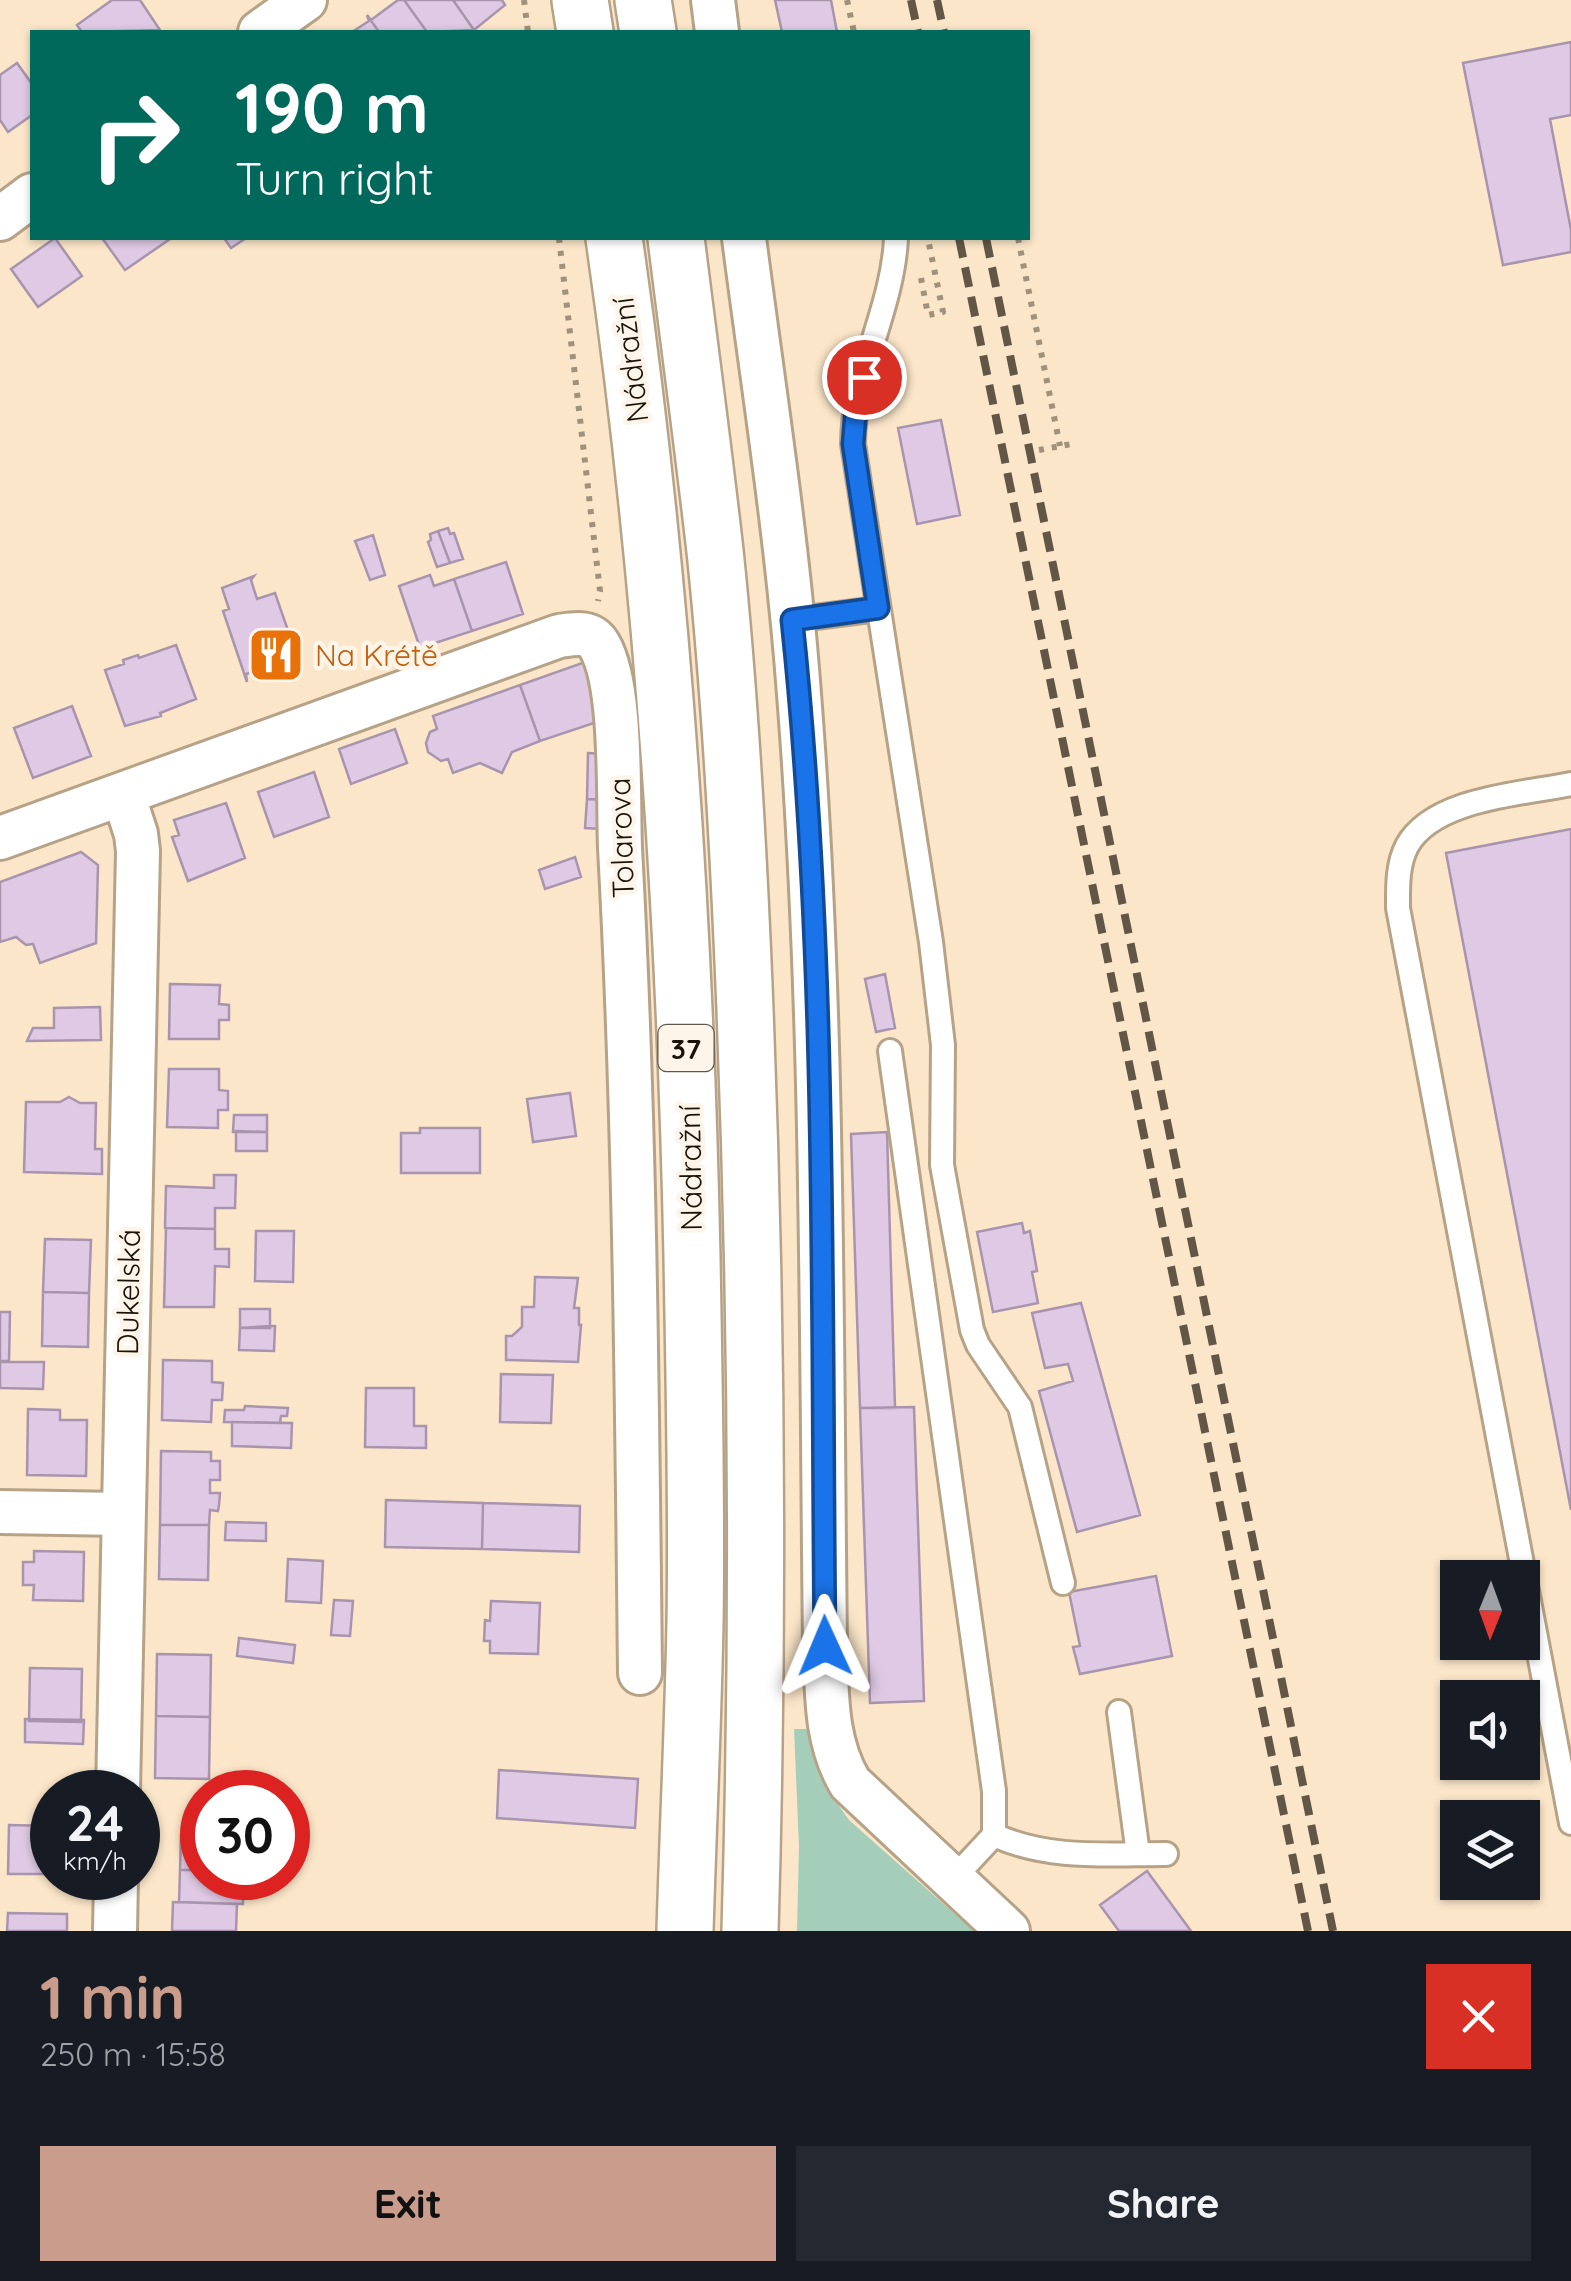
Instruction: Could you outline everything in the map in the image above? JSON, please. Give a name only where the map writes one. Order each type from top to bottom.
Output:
[{"type":"main road","points":[[580,0],[585,30]]},
{"type":"main road","points":[[644,0],[648,30]]},
{"type":"main road","name":"Nádražní","points":[[614,240],[660,624],[677,844],[689,1114],[695,1450],[686,1931]]},
{"type":"main road","name":"Nádražní","points":[[676,240],[715,553],[741,912],[751,1146],[756,1644],[750,1931]]},
{"type":"street","points":[[263,30],[305,0]]},
{"type":"street","points":[[713,0],[718,30]]},
{"type":"street","points":[[0,218],[30,196]]},
{"type":"street","points":[[744,240],[792,620],[811,887],[818,1078],[828,1714],[836,1756],[850,1783],[1008,1927]]},
{"type":"street","points":[[0,838],[558,636],[592,636]]},
{"type":"street","name":"Tolarova","points":[[592,636],[605,658],[617,739],[632,1132],[640,1673]]},
{"type":"street","name":"Dukelská","points":[[118,1770],[138,851],[124,794]]},
{"type":"street","points":[[0,1512],[123,1514]]},
{"type":"street","points":[[115,1931],[116,1900]]},
{"type":"lane","points":[[896,240],[891,282],[853,426],[855,462],[931,942],[944,1060],[940,1146],[978,1345],[1020,1407],[1063,1583]]},
{"type":"lane","points":[[792,620],[878,608]]},
{"type":"lane","points":[[1571,784],[1451,810],[1432,821],[1407,846],[1398,879],[1402,934],[1571,1823]]},
{"type":"lane","points":[[890,1050],[994,1791],[994,1835],[953,1879]]},
{"type":"lane","points":[[923,1286],[962,1277]]},
{"type":"lane","points":[[1119,1712],[1138,1854]]},
{"type":"lane","points":[[994,1835],[1048,1853],[1166,1854]]},
{"type":"path","points":[[524,0],[528,30]]},
{"type":"path","points":[[847,0],[854,30]]},
{"type":"path","points":[[559,240],[600,591],[592,636]]},
{"type":"path","points":[[920,276],[928,315],[943,312],[927,240]]},
{"type":"path","points":[[1018,240],[1060,446]]},
{"type":"path","points":[[1040,450],[1078,442]]},
{"type":"green space","points":[[794,1729],[807,1729],[825,1786],[849,1820],[974,1931],[797,1931],[799,1846]]},
{"type":"building","points":[[112,0],[140,0],[160,30],[81,30],[77,25]]},
{"type":"building","points":[[398,0],[404,0],[426,30],[378,30],[367,15],[371,20]]},
{"type":"building","points":[[404,0],[453,0],[474,30],[426,30]]},
{"type":"building","points":[[453,0],[502,0],[505,5],[474,30]]},
{"type":"building","points":[[775,0],[831,0],[837,30],[782,30]]},
{"type":"building","points":[[367,15],[378,30],[355,30],[369,21]]},
{"type":"building","points":[[1571,42],[1571,115],[1550,119],[1571,230],[1571,252],[1503,265],[1463,63]]},
{"type":"building","points":[[17,63],[30,81],[30,116],[8,132],[0,120],[0,75]]},
{"type":"building","points":[[56,240],[82,276],[38,307],[11,269]]},
{"type":"building","points":[[103,240],[169,240],[125,270]]},
{"type":"building","points":[[225,240],[243,240],[231,248]]},
{"type":"building","points":[[941,420],[960,515],[917,524],[898,428]]},
{"type":"building","points":[[448,528],[450,534],[454,533],[463,559],[450,563],[438,531]]},
{"type":"building","points":[[438,531],[450,563],[437,567],[428,542],[430,534]]},
{"type":"building","points":[[373,535],[385,575],[370,580],[355,541]]},
{"type":"building","points":[[506,562],[523,614],[472,631],[454,579]]},
{"type":"building","points":[[430,575],[434,586],[454,579],[472,631],[420,648],[399,586]]},
{"type":"building","points":[[254,576],[251,580],[257,599],[275,593],[299,662],[295,656],[246,674],[247,682],[223,611],[229,609],[222,588]]},
{"type":"building","points":[[176,645],[196,699],[160,713],[161,716],[125,726],[105,670],[124,664],[123,660]]},
{"type":"building","points":[[585,662],[606,719],[540,741],[520,685]]},
{"type":"building","points":[[520,685],[540,741],[512,752],[502,773],[480,763],[453,773],[448,759],[441,761],[428,752],[430,732],[437,729],[433,716]]},
{"type":"building","points":[[72,706],[91,756],[33,778],[14,728]]},
{"type":"building","points":[[395,729],[407,763],[351,784],[339,749]]},
{"type":"building","points":[[588,753],[603,754],[603,800],[587,799]]},
{"type":"building","points":[[314,772],[329,817],[274,837],[258,792]]},
{"type":"building","points":[[587,799],[603,800],[601,829],[585,828]]},
{"type":"building","points":[[226,803],[245,858],[188,881],[172,837],[179,835],[174,820]]},
{"type":"building","points":[[1571,829],[1571,1510],[1446,853]]},
{"type":"building","points":[[81,852],[98,865],[96,943],[40,963],[33,944],[26,945],[16,937],[0,942],[0,882]]},
{"type":"building","points":[[575,857],[581,877],[545,889],[539,870]]},
{"type":"building","points":[[885,974],[895,1028],[876,1032],[865,979]]},
{"type":"building","points":[[170,984],[220,985],[219,1004],[229,1005],[229,1020],[219,1020],[219,1039],[169,1039]]},
{"type":"building","points":[[100,1007],[101,1040],[27,1041],[33,1028],[54,1028],[54,1008]]},
{"type":"building","points":[[169,1069],[219,1069],[219,1090],[228,1091],[228,1110],[218,1110],[218,1128],[167,1127]]},
{"type":"building","points":[[570,1093],[576,1136],[533,1142],[527,1099]]},
{"type":"building","points":[[69,1097],[80,1103],[96,1103],[95,1149],[102,1149],[102,1174],[24,1172],[26,1102],[60,1102]]},
{"type":"building","points":[[234,1115],[267,1115],[267,1132],[233,1132]]},
{"type":"building","points":[[420,1128],[480,1128],[480,1173],[401,1173],[401,1133],[420,1133]]},
{"type":"building","points":[[236,1131],[267,1132],[267,1151],[236,1151]]},
{"type":"building","points":[[887,1132],[895,1408],[860,1408],[851,1134]]},
{"type":"building","points":[[214,1175],[236,1175],[235,1208],[215,1208],[215,1229],[165,1228],[166,1186],[214,1188]]},
{"type":"building","points":[[1022,1223],[1024,1233],[1030,1231],[1038,1303],[993,1312],[977,1232]]},
{"type":"building","points":[[166,1228],[215,1229],[215,1249],[229,1249],[229,1267],[215,1266],[214,1307],[164,1307]]},
{"type":"building","points":[[256,1231],[294,1231],[293,1282],[255,1281]]},
{"type":"building","points":[[45,1239],[91,1240],[89,1293],[43,1292]]},
{"type":"building","points":[[535,1277],[578,1278],[574,1308],[579,1308],[581,1325],[578,1362],[506,1360],[506,1336],[522,1327],[522,1307],[534,1307]]},
{"type":"building","points":[[43,1292],[89,1293],[88,1347],[42,1346]]},
{"type":"building","points":[[1081,1303],[1140,1515],[1077,1532],[1039,1391],[1073,1381],[1068,1364],[1045,1368],[1032,1313]]},
{"type":"building","points":[[240,1309],[270,1309],[270,1328],[240,1328]]},
{"type":"building","points":[[0,1312],[10,1312],[9,1361],[0,1361]]},
{"type":"building","points":[[275,1326],[274,1351],[239,1350],[240,1328]]},
{"type":"building","points":[[163,1360],[212,1361],[212,1382],[223,1383],[222,1400],[212,1400],[211,1422],[162,1420]]},
{"type":"building","points":[[0,1362],[44,1362],[43,1389],[0,1388]]},
{"type":"building","points":[[501,1374],[553,1375],[551,1423],[500,1422]]},
{"type":"building","points":[[366,1388],[414,1388],[414,1426],[426,1426],[426,1448],[365,1447]]},
{"type":"building","points":[[245,1406],[288,1408],[287,1416],[281,1416],[280,1423],[224,1422],[225,1410],[244,1410]]},
{"type":"building","points":[[914,1407],[924,1701],[870,1703],[860,1408]]},
{"type":"building","points":[[28,1409],[60,1410],[60,1420],[87,1420],[86,1476],[27,1475]]},
{"type":"building","points":[[232,1422],[292,1423],[291,1448],[232,1446]]},
{"type":"building","points":[[161,1451],[211,1452],[211,1461],[220,1461],[220,1480],[210,1480],[210,1493],[220,1493],[218,1511],[210,1510],[209,1525],[160,1525]]},
{"type":"building","points":[[386,1500],[483,1503],[482,1549],[385,1547]]},
{"type":"building","points":[[483,1503],[580,1506],[579,1552],[482,1549]]},
{"type":"building","points":[[226,1522],[266,1523],[266,1541],[225,1540]]},
{"type":"building","points":[[160,1525],[209,1525],[208,1580],[159,1579]]},
{"type":"building","points":[[34,1551],[84,1552],[83,1601],[33,1600],[34,1585],[23,1585],[23,1562],[34,1562]]},
{"type":"building","points":[[288,1559],[323,1561],[321,1603],[286,1601]]},
{"type":"building","points":[[1156,1576],[1172,1656],[1080,1674],[1073,1647],[1080,1646],[1069,1592]]},
{"type":"building","points":[[334,1600],[353,1601],[350,1636],[331,1635]]},
{"type":"building","points":[[491,1601],[540,1603],[538,1654],[490,1653],[490,1641],[484,1641]]},
{"type":"building","points":[[239,1638],[295,1645],[293,1663],[237,1656]]},
{"type":"building","points":[[157,1654],[211,1655],[210,1717],[156,1716]]},
{"type":"building","points":[[30,1668],[82,1669],[81,1722],[29,1721]]},
{"type":"building","points":[[156,1716],[210,1717],[209,1770],[180,1770],[180,1778],[160,1778],[160,1770],[155,1770]]},
{"type":"building","points":[[25,1719],[84,1720],[83,1744],[25,1742]]},
{"type":"building","points":[[499,1770],[638,1779],[635,1828],[497,1818]]},
{"type":"building","points":[[9,1825],[30,1825],[30,1874],[8,1874]]},
{"type":"building","points":[[180,1870],[180,1900],[243,1900],[243,1904],[179,1902]]},
{"type":"building","points":[[1147,1871],[1191,1931],[1119,1931],[1100,1905]]},
{"type":"building","points":[[173,1902],[237,1904],[236,1931],[172,1931]]},
{"type":"building","points":[[8,1913],[67,1914],[67,1931],[7,1931]]},
{"type":"railway","points":[[911,0],[918,30]]},
{"type":"railway","points":[[937,0],[944,30]]},
{"type":"railway","points":[[959,240],[1308,1931]]},
{"type":"railway","points":[[986,240],[1333,1931]]},
{"type":"place","name":"Na Krétě","points":[[276,655]]},
{"type":"route","points":[[825,1646],[818,1097],[811,887],[792,620],[878,608],[853,444],[864,377]]}]
